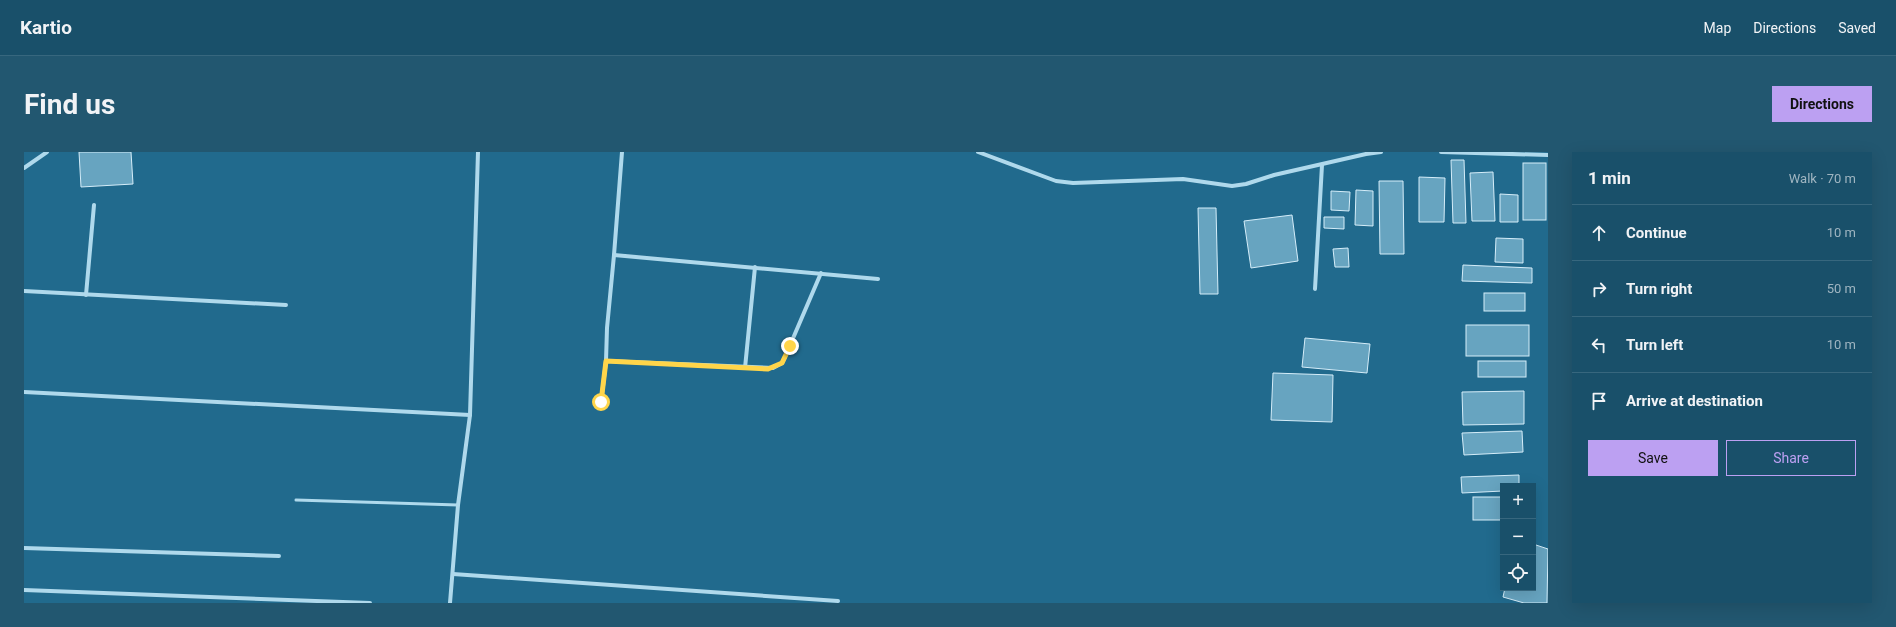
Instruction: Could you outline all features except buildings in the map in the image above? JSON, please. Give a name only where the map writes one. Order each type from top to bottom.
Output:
[{"type":"street","points":[[24,168],[47,152]]},
{"type":"street","points":[[450,603],[458,505],[470,415],[478,152]]},
{"type":"street","points":[[601,402],[606,361],[607,328],[622,152]]},
{"type":"street","points":[[978,152],[1050,178],[1073,183],[1183,179],[1232,186],[1246,184],[1274,175],[1366,154],[1381,152]]},
{"type":"street","points":[[1441,152],[1548,155]]},
{"type":"street","points":[[1315,289],[1322,165]]},
{"type":"street","points":[[86,295],[94,205]]},
{"type":"street","points":[[614,255],[878,279]]},
{"type":"street","points":[[745,368],[755,267]]},
{"type":"street","points":[[606,361],[768,369],[782,363],[814,294],[821,273]]},
{"type":"street","points":[[24,291],[286,305]]},
{"type":"street","points":[[24,392],[470,415]]},
{"type":"street","points":[[24,548],[279,556]]},
{"type":"street","points":[[453,574],[838,601]]},
{"type":"street","points":[[24,590],[370,603]]},
{"type":"lane","points":[[296,500],[458,505]]},
{"type":"route","points":[[601,402],[606,361],[768,369],[782,363],[790,346]]}]
